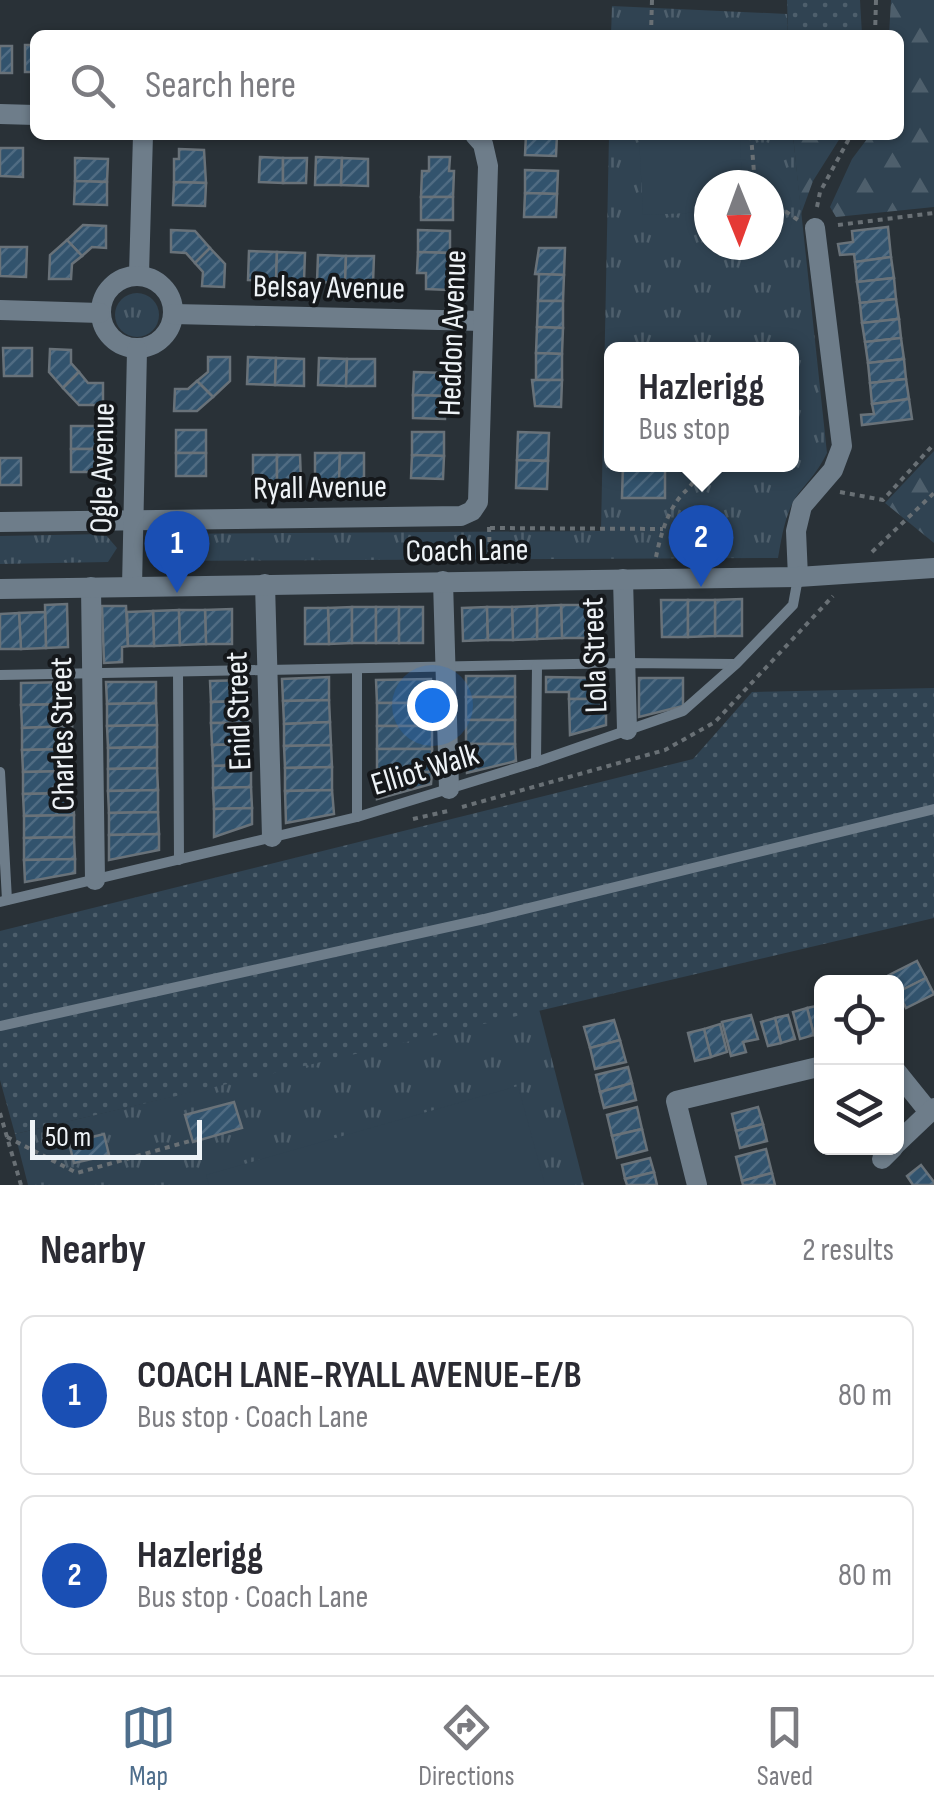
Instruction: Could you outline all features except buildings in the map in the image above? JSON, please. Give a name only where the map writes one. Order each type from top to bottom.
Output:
[{"type":"street","points":[[0,114],[30,114]]},
{"type":"street","points":[[139,274],[143,140]]},
{"type":"street","name":"Heddon Avenue","points":[[466,514],[478,502],[488,166],[479,140]]},
{"type":"street","points":[[798,577],[796,531],[802,506],[833,470],[842,446],[815,228]]},
{"type":"street","points":[[139,274],[160,284],[170,298],[173,314],[170,328],[156,344],[136,350],[121,346],[106,332],[100,313],[102,299],[118,280],[139,274]]},
{"type":"street","points":[[0,310],[100,313]]},
{"type":"street","name":"Belsay Avenue","points":[[173,314],[483,321]]},
{"type":"street","name":"Ogle Avenue","points":[[132,587],[136,350]]},
{"type":"street","name":"Ryall Avenue","points":[[0,522],[466,514]]},
{"type":"street","name":"Coach Lane","points":[[0,589],[798,577],[934,568]]},
{"type":"street","name":"Lola Street","points":[[623,579],[627,730]]},
{"type":"street","points":[[443,581],[449,789]]},
{"type":"street","name":"Enid Street","points":[[265,584],[272,837]]},
{"type":"street","name":"Charles Street","points":[[90,587],[94,880]]},
{"type":"street","points":[[696,1185],[676,1101],[814,1068]]},
{"type":"street","points":[[904,1080],[932,1110],[904,1137]]},
{"type":"lane","name":"Elliot Walk","points":[[4,901],[357,817],[536,762],[683,711],[793,605],[798,577]]},
{"type":"lane","points":[[0,675],[736,664]]},
{"type":"lane","points":[[536,665],[536,762]]},
{"type":"lane","points":[[357,669],[357,817]]},
{"type":"lane","points":[[178,672],[178,860]]},
{"type":"lane","points":[[0,772],[4,901]]},
{"type":"lane","points":[[0,1026],[484,919],[934,810]]},
{"type":"path","points":[[651,30],[652,0]]},
{"type":"path","points":[[875,30],[876,0]]},
{"type":"path","points":[[750,140],[754,170]]},
{"type":"path","points":[[815,228],[820,192],[849,140]]},
{"type":"path","points":[[784,214],[815,228],[934,213]]},
{"type":"path","points":[[816,488],[883,500],[934,444]]},
{"type":"path","points":[[656,578],[656,554],[663,528],[679,499],[696,483],[699,472]]},
{"type":"path","points":[[851,575],[934,493]]},
{"type":"path","points":[[466,514],[490,528],[663,528]]},
{"type":"path","points":[[490,528],[490,582]]},
{"type":"path","points":[[0,1113],[21,1185]]},
{"type":"path","points":[[8,1137],[77,1174],[190,1142]]},
{"type":"green space","points":[[787,0],[860,0],[862,30],[788,30]]},
{"type":"green space","points":[[891,0],[934,0],[934,207],[836,217],[830,207],[852,159],[866,140],[904,140],[904,30],[889,30]]},
{"type":"green space","points":[[612,6],[787,14],[788,30],[611,30]]},
{"type":"green space","points":[[609,140],[794,140],[827,453],[790,509],[778,558],[160,561],[149,548],[156,534],[601,531],[604,382],[604,472],[799,472],[799,342],[605,342]]},
{"type":"green space","points":[[639,140],[740,140],[741,170],[694,170],[694,213],[643,215]]},
{"type":"green space","points":[[794,140],[839,140],[813,181],[801,214]]},
{"type":"green space","points":[[137,293],[153,299],[159,315],[153,331],[137,337],[121,331],[115,315],[121,299]]},
{"type":"green space","points":[[934,451],[934,543],[885,503]]},
{"type":"green space","points":[[105,534],[117,548],[108,562],[0,564],[0,536]]},
{"type":"green space","points":[[934,688],[934,918],[15,1134],[0,1080],[0,931],[693,759],[752,692]]},
{"type":"green space","points":[[539,1009],[584,1185],[28,1185],[15,1134]]},
{"type":"green space","points":[[518,1086],[545,1185],[209,1185],[206,1175]]},
{"type":"place","name":"Hazlerigg","points":[[701,587]]},
{"type":"place","name":"COACH LANE-RYALL AVENUE-E/B","points":[[177,593]]}]
